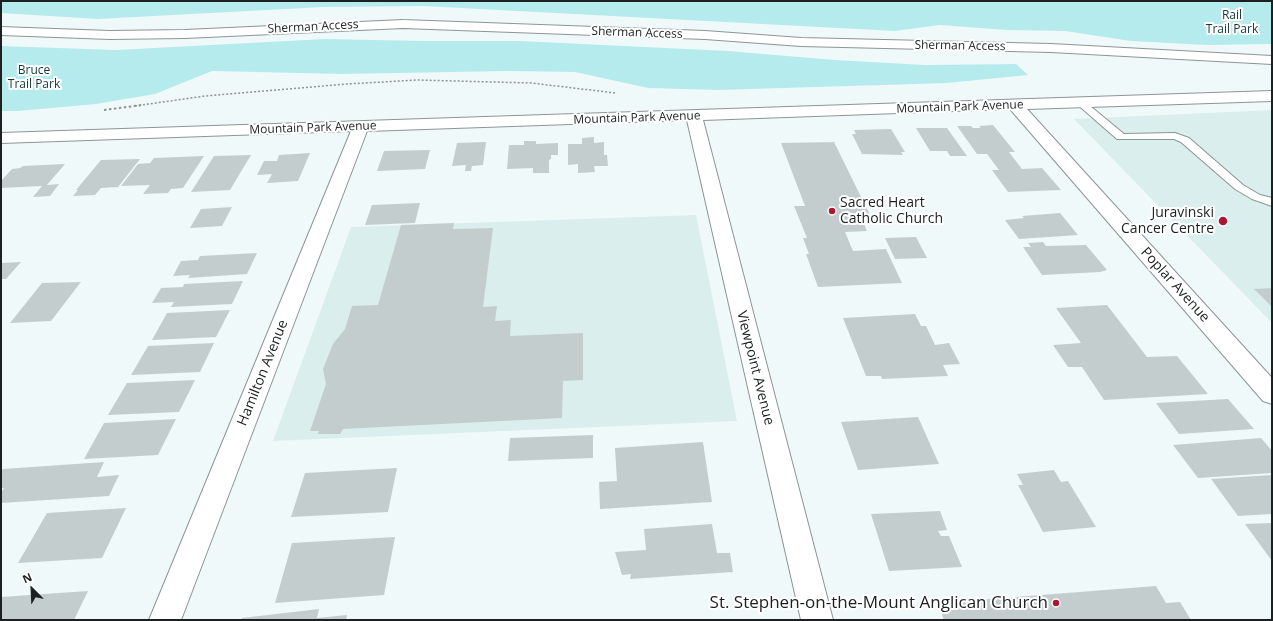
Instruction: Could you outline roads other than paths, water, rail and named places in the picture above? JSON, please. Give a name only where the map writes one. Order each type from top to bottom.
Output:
[{"type":"street","name":"Sherman Access","points":[[1,31],[110,35],[170,34],[403,24],[704,35],[801,42],[1051,48],[1272,60]]},
{"type":"street","name":"Mountain Park Avenue","points":[[7,138],[1272,96]]},
{"type":"street","name":"Poplar Avenue","points":[[1015,105],[1272,394]]},
{"type":"street","name":"Viewpoint Avenue","points":[[694,116],[817,620]]},
{"type":"street","name":"Hamilton Avenue","points":[[165,620],[361,126]]},
{"type":"street","points":[[1,149],[7,138]]},
{"type":"lane","points":[[1080,103],[1121,137],[1175,136],[1185,140],[1239,187],[1256,197],[1272,202]]},
{"type":"place","name":"Sacred Heart Catholic Church","points":[[832,211]]},
{"type":"place","name":"Juravinski Cancer Centre","points":[[1223,221]]},
{"type":"place","name":"St. Stephen-on-the-Mount Anglican Church","points":[[1056,603]]},
{"type":"park label","name":"Rail Trail Park","points":[[1232,23]]},
{"type":"park label","name":"Bruce Trail Park","points":[[34,78]]}]
